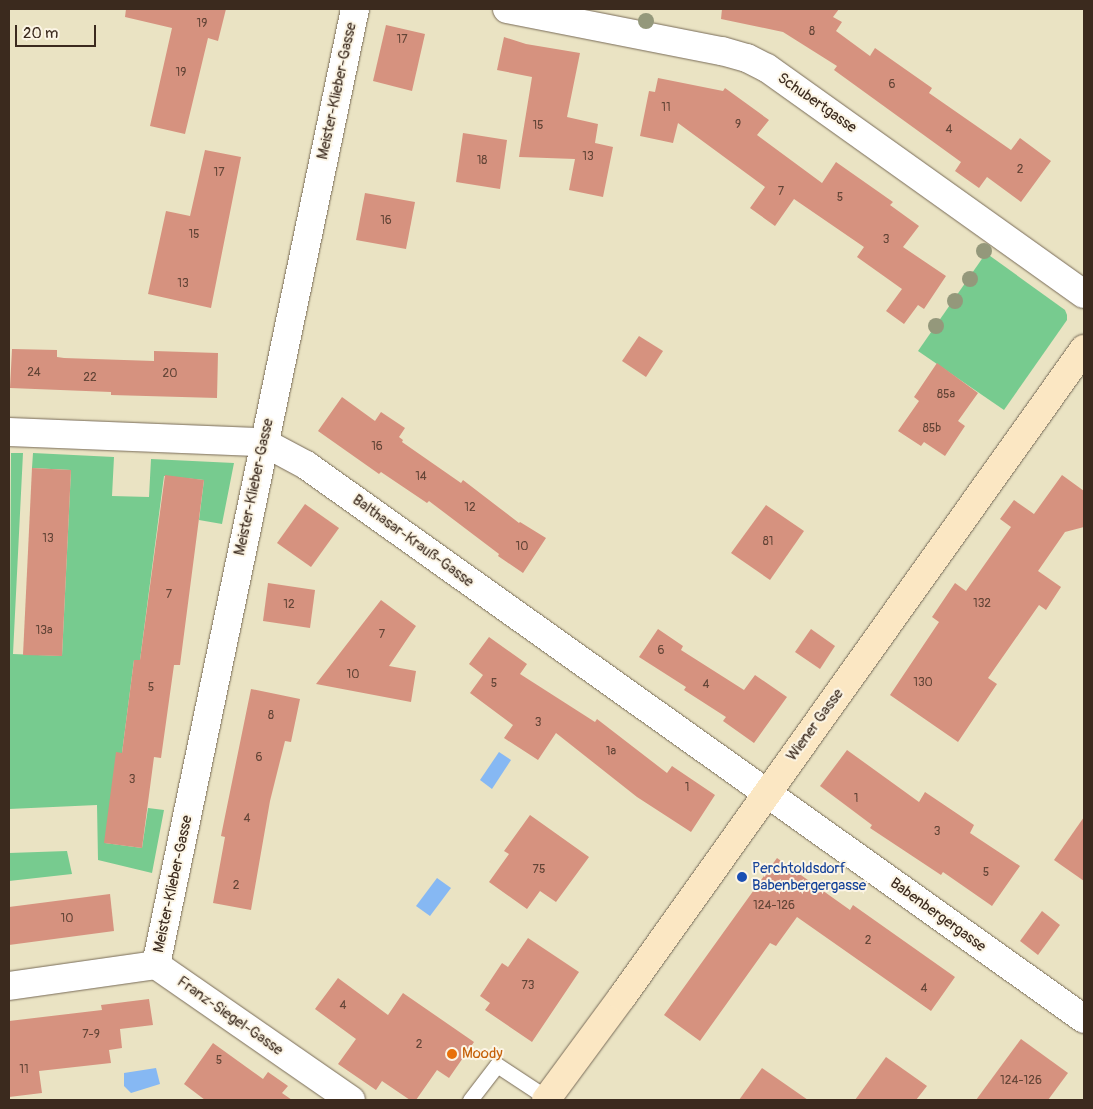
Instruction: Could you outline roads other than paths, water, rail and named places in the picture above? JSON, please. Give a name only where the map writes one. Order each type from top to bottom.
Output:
[{"type":"main road","name":"Wiener Gasse","points":[[546,1099],[628,989],[1084,349]]},
{"type":"street","name":"Meister-Klieber-Gasse","points":[[156,966],[263,442],[355,9]]},
{"type":"street","name":"Schubertgasse","points":[[507,9],[722,51],[760,64],[1084,294]]},
{"type":"street","name":"Balthasar-Krauß-Gasse","points":[[9,432],[263,442],[306,465],[767,792]]},
{"type":"street","name":"Babenbergergasse","points":[[767,792],[1084,1019]]},
{"type":"street","points":[[9,986],[156,966]]},
{"type":"street","name":"Franz-Siegel-Gasse","points":[[156,966],[352,1100]]},
{"type":"lane","points":[[470,1100],[498,1065],[546,1099]]},
{"type":"water","points":[[499,752],[511,760],[492,789],[480,780]]},
{"type":"water","points":[[437,878],[451,888],[430,916],[416,906]]},
{"type":"water","points":[[156,1068],[160,1084],[131,1093],[124,1086],[124,1073]]},
{"type":"place","name":"Perchtoldsdorf Babenbergergasse","points":[[742,877]]},
{"type":"place","name":"Moody","points":[[452,1054]]}]
